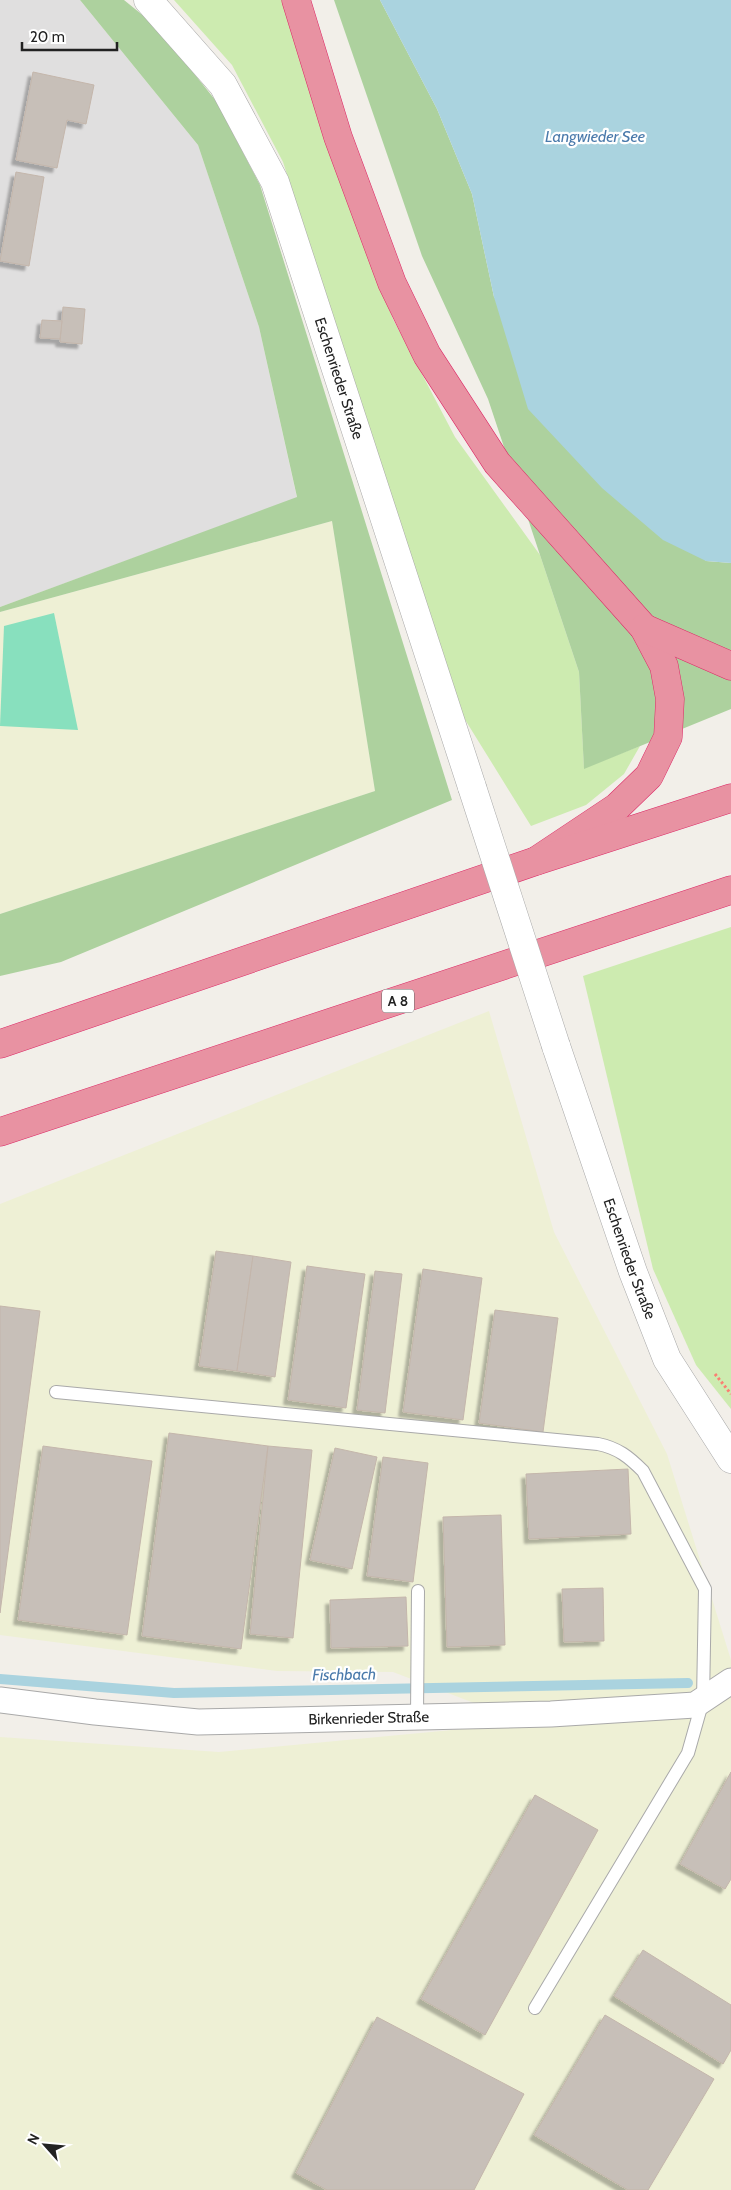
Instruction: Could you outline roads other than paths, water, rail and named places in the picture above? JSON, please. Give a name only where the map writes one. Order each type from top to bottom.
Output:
[{"type":"highway","points":[[296,0],[338,137],[392,283],[427,355],[497,463],[644,628],[664,666],[670,699],[668,737],[649,776],[618,807],[536,861]]},
{"type":"highway","points":[[644,628],[731,666]]},
{"type":"highway","points":[[0,1044],[536,861],[731,798]]},
{"type":"highway","name":"A 8","points":[[0,1132],[731,890]]},
{"type":"street","name":"Eschenrieder Straße","points":[[148,0],[222,85],[274,182],[344,391],[556,1046],[633,1272],[667,1359],[731,1458]]},
{"type":"street","name":"Birkenrieder Straße","points":[[0,1700],[198,1722],[417,1713],[551,1714],[695,1705],[731,1681]]},
{"type":"lane","points":[[56,1392],[611,1447],[628,1456],[643,1471],[705,1589],[703,1700],[688,1753],[535,2008]]},
{"type":"lane","points":[[417,1713],[418,1591]]},
{"type":"water","name":"Langwieder See","points":[[380,0],[731,0],[731,563],[706,561],[663,540],[602,488],[528,409],[494,297],[472,194],[437,109]]},
{"type":"waterway","name":"Fischbach","points":[[0,1679],[174,1693],[688,1683]]}]
